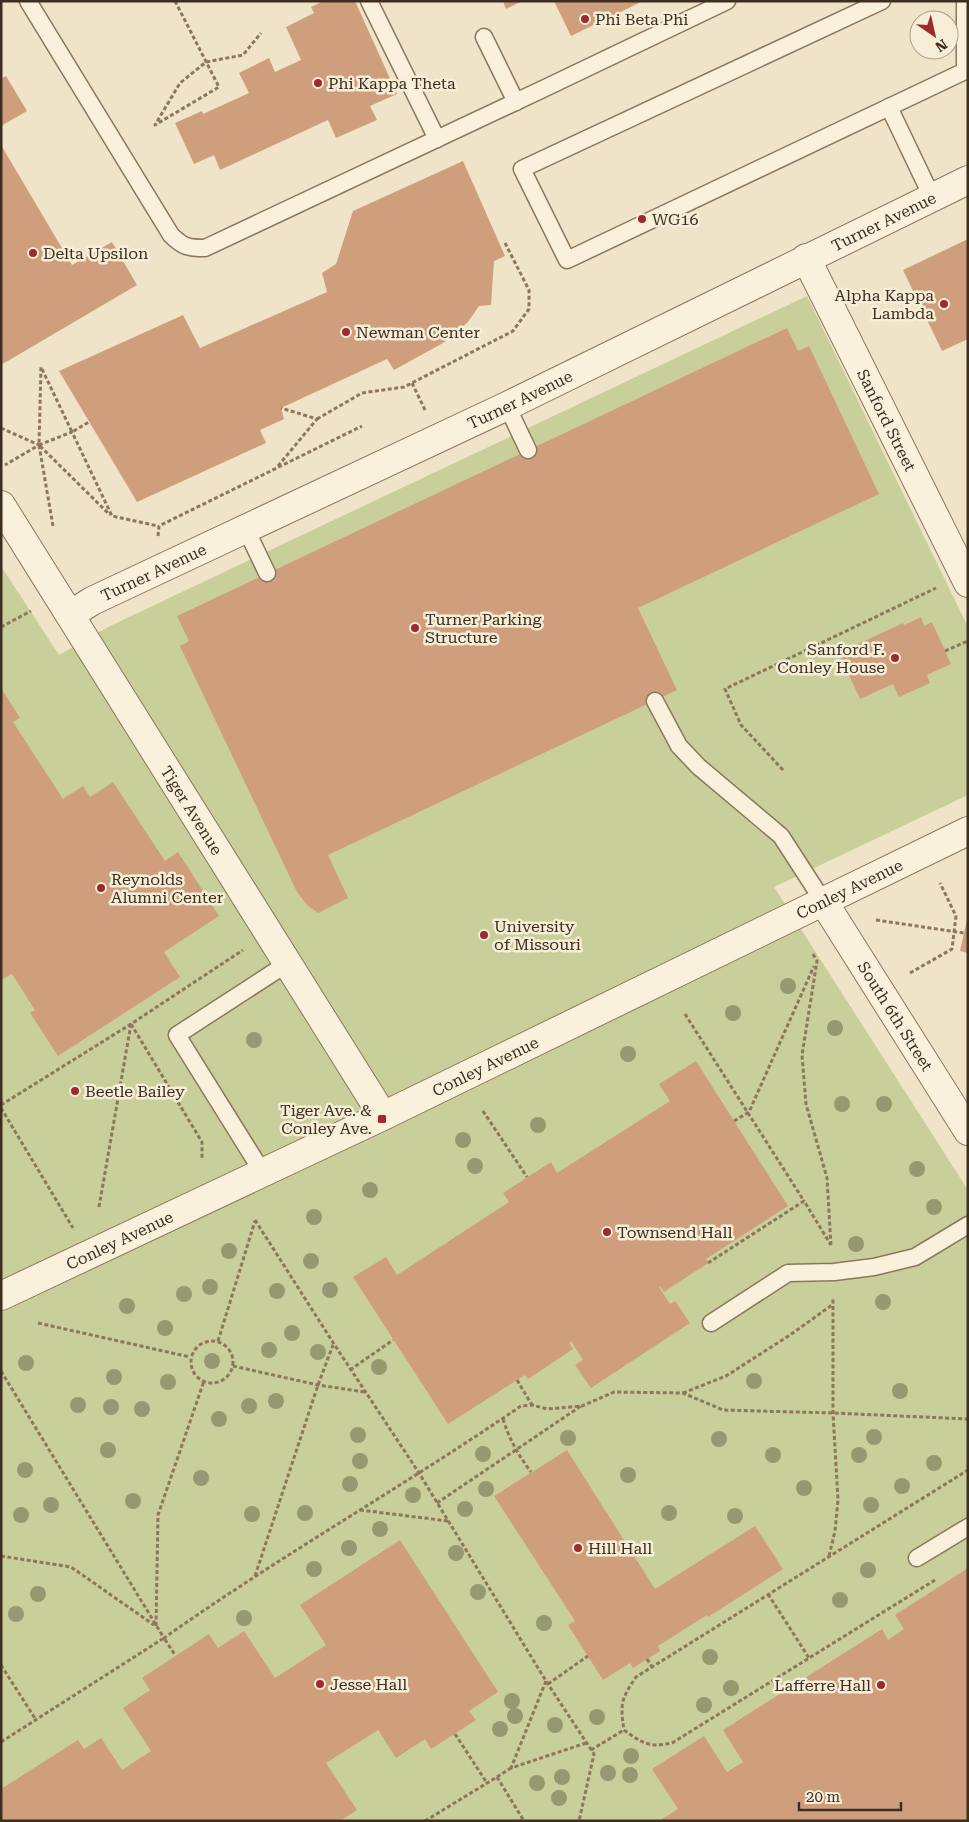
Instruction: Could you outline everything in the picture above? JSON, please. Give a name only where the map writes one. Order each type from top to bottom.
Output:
[{"type":"street","name":"Turner Avenue","points":[[70,615],[92,601],[507,406],[968,180]]},
{"type":"street","name":"Sanford Street","points":[[806,258],[968,583]]},
{"type":"street","name":"Tiger Avenue","points":[[1,505],[383,1116]]},
{"type":"street","name":"Conley Avenue","points":[[1,1296],[383,1116],[968,831]]},
{"type":"street","name":"South 6th Street","points":[[823,901],[968,1131]]},
{"type":"lane","points":[[28,1],[171,235],[180,244],[190,248],[205,248],[726,1]]},
{"type":"lane","points":[[369,1],[437,139]]},
{"type":"lane","points":[[882,1],[522,169],[567,260],[965,71],[965,1]]},
{"type":"lane","points":[[484,37],[516,102]]},
{"type":"lane","points":[[889,107],[932,197]]},
{"type":"lane","points":[[507,406],[528,450]]},
{"type":"lane","points":[[246,529],[267,573]]},
{"type":"lane","points":[[655,701],[679,746],[699,767],[781,836],[823,901]]},
{"type":"lane","points":[[263,1173],[177,1035],[288,963]]},
{"type":"lane","points":[[711,1323],[788,1273],[834,1272],[874,1267],[915,1257],[968,1225]]},
{"type":"lane","points":[[917,1558],[968,1527]]},
{"type":"path","points":[[175,1],[206,62],[219,87],[155,125],[180,83],[206,62],[244,55],[261,32]]},
{"type":"path","points":[[276,468],[317,419],[362,393],[404,387],[412,384],[513,331],[529,309],[529,290],[505,243]]},
{"type":"path","points":[[54,528],[39,445],[41,367],[112,516]]},
{"type":"path","points":[[412,384],[429,416]]},
{"type":"path","points":[[281,408],[317,419]]},
{"type":"path","points":[[5,465],[39,445],[72,432],[89,422]]},
{"type":"path","points":[[1,428],[39,445],[112,516],[159,526],[362,426]]},
{"type":"path","points":[[158,542],[159,526]]},
{"type":"path","points":[[783,770],[741,725],[725,689],[937,587]]},
{"type":"path","points":[[1,627],[31,611]]},
{"type":"path","points":[[945,651],[968,641]]},
{"type":"path","points":[[910,973],[952,949],[956,916],[940,883]]},
{"type":"path","points":[[876,920],[964,933]]},
{"type":"path","points":[[89,1255],[1,1106],[245,949]]},
{"type":"path","points":[[734,1122],[749,1112],[817,961],[813,954]]},
{"type":"path","points":[[685,1014],[749,1112],[831,1245]]},
{"type":"path","points":[[131,1024],[202,1142],[202,1158]]},
{"type":"path","points":[[99,1208],[131,1024]]},
{"type":"path","points":[[484,1111],[527,1177]]},
{"type":"path","points":[[708,1264],[804,1201]]},
{"type":"path","points":[[218,1341],[255,1220],[350,1370],[419,1473],[547,1682],[594,1754],[579,1821]]},
{"type":"path","points":[[683,1393],[726,1376],[790,1335],[832,1304]]},
{"type":"path","points":[[38,1323],[190,1357]]},
{"type":"path","points":[[350,1370],[394,1340]]},
{"type":"path","points":[[218,1341],[228,1348],[231,1353],[232,1366],[227,1377],[222,1380],[210,1383],[204,1382],[197,1378],[193,1372],[190,1357],[193,1351],[204,1342],[218,1341]]},
{"type":"path","points":[[255,1576],[318,1385],[334,1344]]},
{"type":"path","points":[[232,1366],[318,1385],[366,1392]]},
{"type":"path","points":[[1,1371],[156,1627],[175,1655]]},
{"type":"path","points":[[517,1380],[532,1405]]},
{"type":"path","points":[[156,1627],[158,1515],[204,1382]]},
{"type":"path","points":[[437,1503],[582,1406],[614,1392],[683,1393],[723,1410],[968,1419]]},
{"type":"path","points":[[1,1742],[164,1638],[255,1576],[522,1406],[532,1405],[547,1409],[582,1406]]},
{"type":"path","points":[[503,1419],[516,1450],[531,1472]]},
{"type":"path","points":[[943,1576],[672,1743],[657,1746],[642,1743],[624,1730],[620,1708],[626,1692],[636,1677],[968,1470]]},
{"type":"path","points":[[359,1510],[448,1521]]},
{"type":"path","points":[[1,1556],[71,1567],[156,1627]]},
{"type":"path","points":[[768,1594],[809,1658]]},
{"type":"path","points":[[511,1768],[547,1682],[588,1656]]},
{"type":"path","points":[[648,1659],[652,1667]]},
{"type":"path","points":[[1,1666],[36,1720]]},
{"type":"path","points":[[591,1750],[624,1730]]},
{"type":"path","points":[[455,1734],[487,1783]]},
{"type":"path","points":[[425,1821],[511,1768],[586,1743]]},
{"type":"path","points":[[497,1777],[524,1821]]},
{"type":"green space","name":"University of Missouri","points":[[807,296],[968,627],[968,795],[774,887],[968,1190],[968,1821],[1,1821],[1,566],[59,655],[108,627]]},
{"type":"building","name":"Phi Kappa Theta","points":[[323,1],[355,1],[397,94],[370,106],[377,120],[336,138],[328,120],[220,170],[214,155],[194,164],[175,123],[202,111],[203,114],[249,93],[239,73],[269,58],[275,72],[301,60],[286,27],[314,13],[311,7]]},
{"type":"building","points":[[503,1],[522,1],[506,9]]},
{"type":"building","name":"Phi Beta Phi","points":[[554,1],[643,1],[571,36]]},
{"type":"building","points":[[6,76],[27,111],[1,126],[1,79]]},
{"type":"building","name":"Delta Upsilon","points":[[1,145],[72,265],[112,242],[137,285],[1,365]]},
{"type":"building","name":"Newman Center","points":[[463,161],[505,256],[494,261],[491,305],[479,306],[468,322],[443,343],[394,370],[387,359],[281,408],[284,419],[260,430],[266,443],[137,502],[59,371],[183,315],[200,348],[327,292],[322,273],[336,264],[353,211]]},
{"type":"building","name":"Alpha Kappa Lambda","points":[[968,239],[968,339],[942,351],[903,270]]},
{"type":"building","name":"Turner Parking Structure","points":[[787,328],[798,351],[809,346],[879,494],[638,608],[677,690],[328,855],[348,898],[318,913],[307,905],[297,892],[180,646],[189,641],[177,616]]},
{"type":"building","name":"Sanford F. Conley House","points":[[921,617],[924,626],[932,622],[951,664],[927,675],[930,683],[899,697],[893,684],[860,699],[839,653],[903,623],[904,625]]},
{"type":"building","name":"Reynolds Alumni Center","points":[[1,688],[20,718],[13,722],[63,799],[83,786],[90,797],[113,782],[165,861],[178,852],[219,916],[164,952],[180,977],[58,1056],[30,1013],[35,1010],[12,974],[1,980]]},
{"type":"building","points":[[968,921],[968,953],[960,951]]},
{"type":"building","name":"Townsend Hall","points":[[696,1061],[788,1206],[706,1259],[708,1263],[664,1292],[660,1286],[670,1304],[675,1301],[690,1323],[591,1388],[575,1365],[583,1360],[571,1341],[569,1343],[573,1349],[528,1379],[525,1375],[448,1424],[353,1277],[386,1257],[397,1275],[509,1202],[503,1193],[551,1162],[557,1173],[670,1101],[659,1084]]},
{"type":"building","name":"Hill Hall","points":[[567,1450],[655,1589],[755,1526],[783,1569],[708,1617],[707,1615],[658,1646],[660,1651],[633,1668],[630,1663],[603,1680],[568,1625],[575,1621],[494,1496]]},
{"type":"building","name":"Jesse Hall","points":[[400,1540],[498,1692],[469,1711],[476,1720],[431,1749],[425,1739],[396,1758],[378,1730],[326,1763],[357,1810],[340,1821],[1,1821],[1,1789],[78,1740],[84,1749],[101,1738],[122,1770],[151,1751],[123,1708],[150,1690],[142,1678],[209,1634],[218,1648],[244,1631],[275,1678],[326,1645],[300,1605]]},
{"type":"building","name":"Lafferre Hall","points":[[968,1568],[968,1821],[663,1821],[662,1819],[678,1809],[652,1769],[704,1736],[727,1772],[743,1762],[723,1730],[882,1629],[888,1640],[904,1629],[895,1615]]},
{"type":"place","name":"Phi Beta Phi","points":[[585,19]]},
{"type":"place","name":"Phi Kappa Theta","points":[[318,83]]},
{"type":"place","name":"WG16","points":[[642,219]]},
{"type":"place","name":"Delta Upsilon","points":[[33,253]]},
{"type":"place","name":"Alpha Kappa Lambda","points":[[944,304]]},
{"type":"place","name":"Newman Center","points":[[346,332]]},
{"type":"place","name":"Turner Parking Structure","points":[[415,628]]},
{"type":"place","name":"Sanford F. Conley House","points":[[895,658]]},
{"type":"place","name":"Reynolds Alumni Center","points":[[101,888]]},
{"type":"place","name":"University of Missouri","points":[[484,935]]},
{"type":"place","name":"Beetle Bailey","points":[[75,1091]]},
{"type":"place","name":"Tiger Ave. & Conley Ave.","points":[[382,1119]]},
{"type":"place","name":"Townsend Hall","points":[[607,1232]]},
{"type":"place","name":"Hill Hall","points":[[578,1548]]},
{"type":"place","name":"Jesse Hall","points":[[320,1684]]},
{"type":"place","name":"Lafferre Hall","points":[[881,1685]]}]
